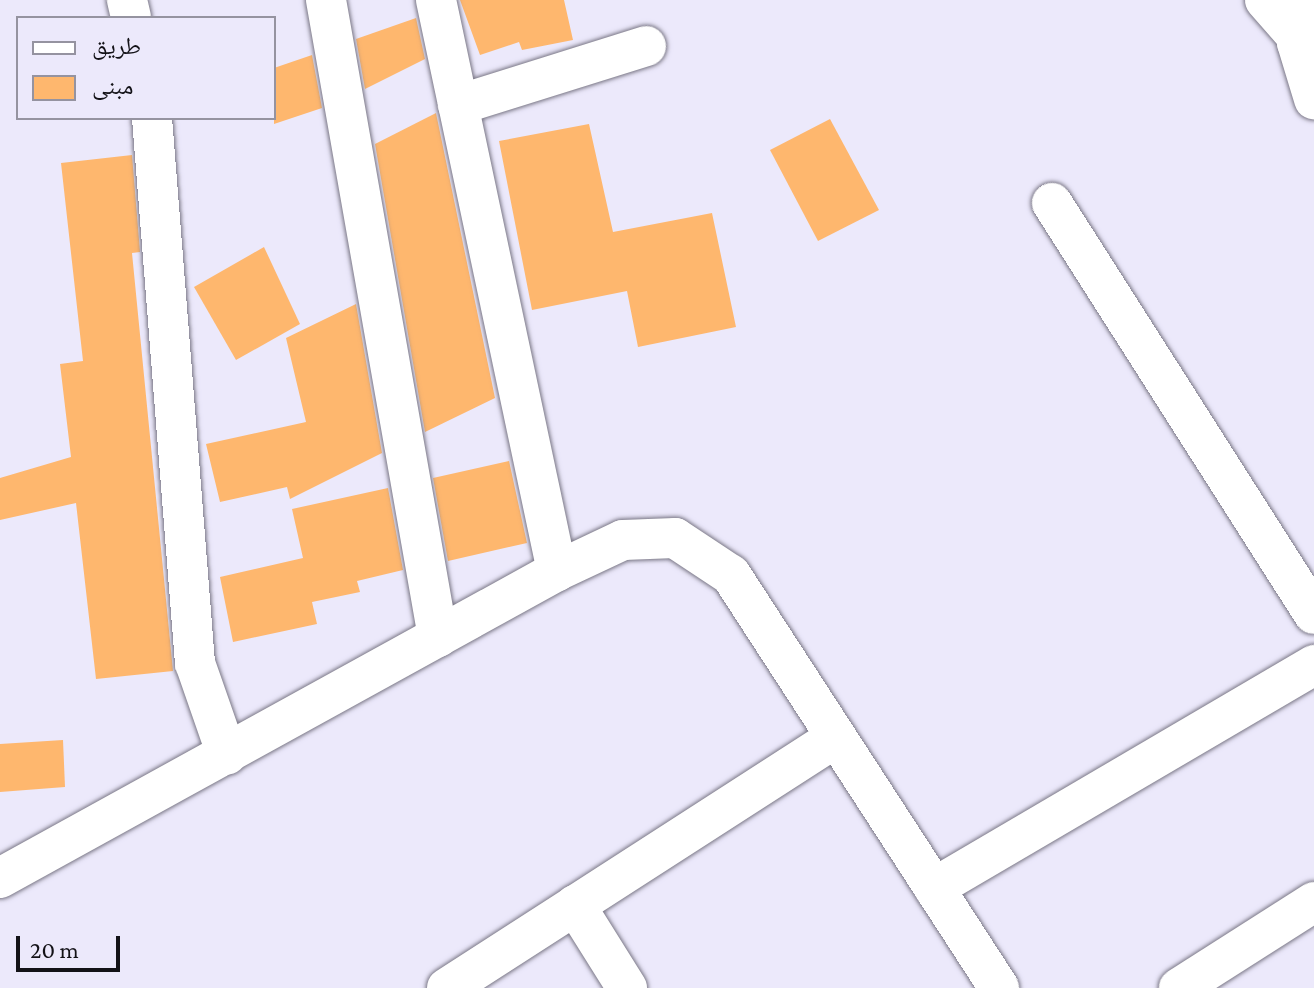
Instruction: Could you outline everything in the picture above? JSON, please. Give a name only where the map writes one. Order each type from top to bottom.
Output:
[{"type":"street","points":[[326,0],[438,637]]},
{"type":"street","points":[[436,0],[557,571]]},
{"type":"street","points":[[1265,0],[1305,48]]},
{"type":"street","points":[[1299,0],[1314,99]]},
{"type":"street","points":[[458,105],[646,46]]},
{"type":"street","points":[[152,120],[195,663],[227,755]]},
{"type":"street","points":[[1052,203],[1314,614]]},
{"type":"street","points":[[0,878],[557,571],[623,540],[675,538],[705,552],[731,575],[833,739],[999,988]]},
{"type":"street","points":[[934,888],[1314,665]]},
{"type":"street","points":[[447,988],[833,739]]},
{"type":"street","points":[[1179,988],[1314,902]]},
{"type":"street","points":[[575,905],[627,988]]},
{"type":"building","points":[[460,0],[564,0],[573,40],[522,50],[519,42],[480,55]]},
{"type":"building","points":[[416,18],[425,59],[365,89],[356,39]]},
{"type":"building","points":[[312,55],[322,108],[274,124],[276,67]]},
{"type":"building","points":[[436,113],[495,398],[425,432],[375,144]]},
{"type":"building","points":[[830,119],[879,210],[818,241],[770,150]]},
{"type":"building","points":[[589,124],[613,232],[712,213],[736,327],[638,347],[627,291],[532,310],[499,141]]},
{"type":"building","points":[[132,155],[140,252],[132,253],[173,671],[96,679],[76,503],[0,520],[0,478],[71,457],[60,364],[83,361],[61,163]]},
{"type":"building","points":[[264,247],[300,324],[236,360],[194,287]]},
{"type":"building","points":[[356,304],[382,453],[290,499],[287,487],[220,502],[206,444],[306,422],[286,338]]},
{"type":"building","points":[[509,461],[527,543],[448,561],[433,478]]},
{"type":"building","points":[[388,488],[403,570],[357,581],[360,592],[312,602],[317,624],[233,642],[220,577],[303,558],[292,509]]},
{"type":"building","points":[[63,740],[65,787],[0,792],[0,744]]}]
